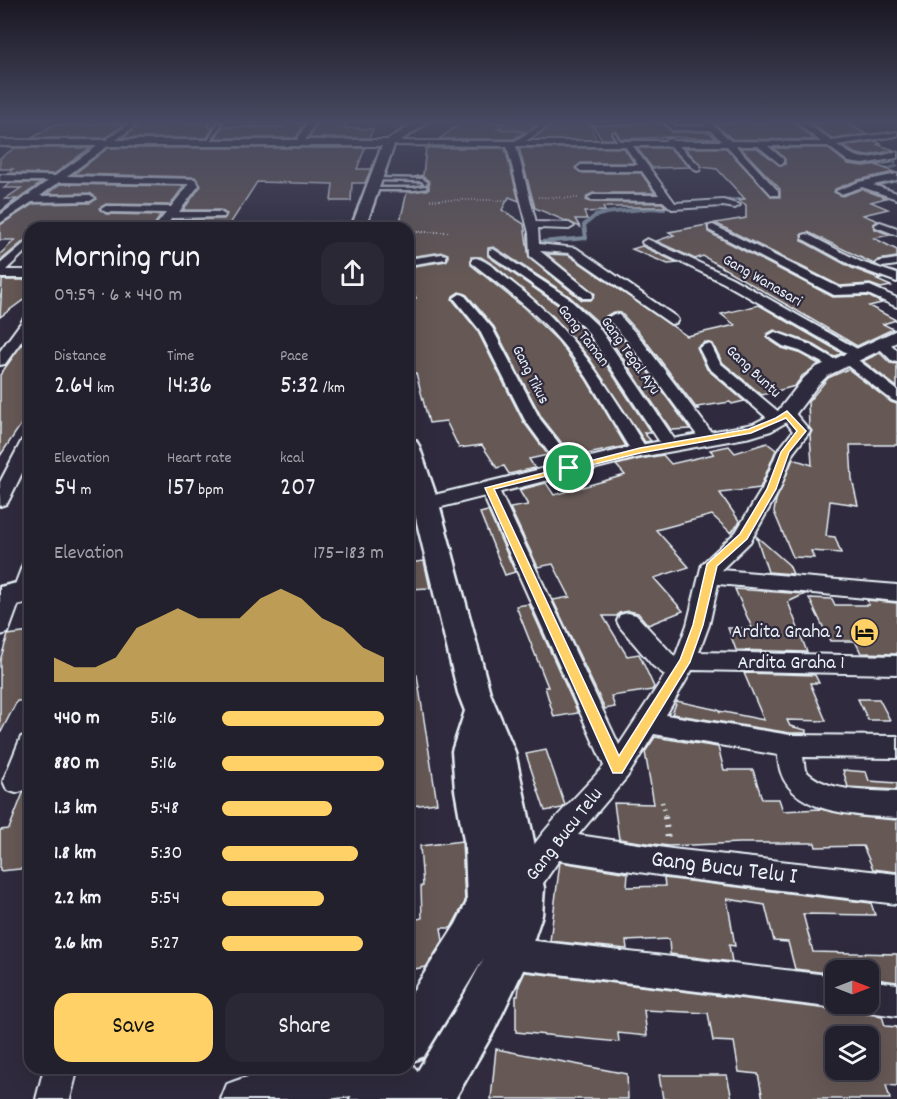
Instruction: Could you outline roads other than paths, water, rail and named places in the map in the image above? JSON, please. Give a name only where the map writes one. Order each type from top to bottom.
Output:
[{"type":"main road","points":[[360,222],[378,174]]},
{"type":"main road","points":[[414,486],[417,506],[480,713],[498,753],[524,888],[521,915],[514,931],[509,953],[478,1015],[428,1099]]},
{"type":"main road","points":[[414,1041],[488,904],[484,846],[473,790],[469,751],[480,713]]},
{"type":"street","points":[[0,220],[63,174]]},
{"type":"street","points":[[520,174],[536,257],[587,296]]},
{"type":"street","points":[[584,174],[586,178]]},
{"type":"street","points":[[648,174],[670,204],[677,207],[723,203],[735,205]]},
{"type":"street","points":[[757,174],[775,193]]},
{"type":"street","points":[[840,191],[897,177]]},
{"type":"street","points":[[0,178],[192,181],[194,185],[164,222]]},
{"type":"street","points":[[862,184],[897,196]]},
{"type":"street","points":[[593,194],[665,198]]},
{"type":"street","points":[[30,199],[90,198]]},
{"type":"street","points":[[106,209],[220,215]]},
{"type":"street","points":[[531,225],[570,226]]},
{"type":"street","points":[[880,225],[897,232]]},
{"type":"street","points":[[713,228],[838,292],[870,290],[897,303]]},
{"type":"street","points":[[807,237],[857,264],[897,278]]},
{"type":"street","name":"Gang Wanasari","points":[[646,242],[712,270],[810,328],[848,360]]},
{"type":"street","points":[[535,244],[572,250],[671,320]]},
{"type":"street","points":[[0,272],[24,247]]},
{"type":"street","name":"Gang Tegal Ayu","points":[[493,252],[563,300],[592,328],[671,446]]},
{"type":"street","points":[[414,261],[442,257]]},
{"type":"street","name":"Gang Taman","points":[[476,261],[525,296],[550,320],[579,355],[640,451]]},
{"type":"street","points":[[882,264],[897,262]]},
{"type":"street","points":[[0,272],[24,274]]},
{"type":"street","name":"Gang Tikus","points":[[460,298],[485,328],[533,420],[569,468]]},
{"type":"street","points":[[614,318],[635,341],[708,439]]},
{"type":"street","points":[[0,361],[24,328]]},
{"type":"street","points":[[775,336],[788,343],[848,360],[897,398]]},
{"type":"street","points":[[417,506],[640,451],[751,431],[783,417],[821,372],[889,340],[897,358]]},
{"type":"street","name":"Gang Buntu","points":[[706,348],[714,365],[783,417]]},
{"type":"street","name":"Gang Bucu Telu","points":[[524,888],[552,845],[618,769],[682,667],[698,625],[712,564],[743,537],[771,489],[785,452],[802,431],[783,417]]},
{"type":"street","points":[[0,500],[24,452]]},
{"type":"street","points":[[489,488],[618,769]]},
{"type":"street","points":[[709,576],[897,593]]},
{"type":"street","points":[[0,627],[19,590]]},
{"type":"street","points":[[628,621],[661,660],[682,667]]},
{"type":"street","name":"Ardita Graha 1","points":[[682,667],[897,665]]},
{"type":"street","points":[[647,722],[790,746],[897,747]]},
{"type":"street","points":[[790,746],[791,768],[797,781],[806,788],[824,795],[897,805]]},
{"type":"street","points":[[16,781],[24,760]]},
{"type":"street","name":"Gang Bucu Telu I","points":[[552,845],[672,863],[897,889]]},
{"type":"street","points":[[509,953],[825,991]]},
{"type":"street","points":[[879,998],[897,1000]]},
{"type":"street","points":[[53,1099],[59,1074]]},
{"type":"street","points":[[242,1099],[341,1075],[395,1075]]},
{"type":"lane","points":[[423,180],[425,185],[414,189],[374,184],[423,180]]},
{"type":"waterway","points":[[763,197],[780,195],[783,191]]},
{"type":"waterway","points":[[724,200],[718,201],[753,198]]},
{"type":"waterway","points":[[521,246],[530,243],[586,238],[584,225],[595,216],[606,213],[651,208],[664,209]]},
{"type":"waterway","points":[[463,261],[486,257],[488,248],[502,247]]},
{"type":"waterway","points":[[0,296],[24,299]]},
{"type":"place","name":"Ardita Graha 2","points":[[864,633]]}]
